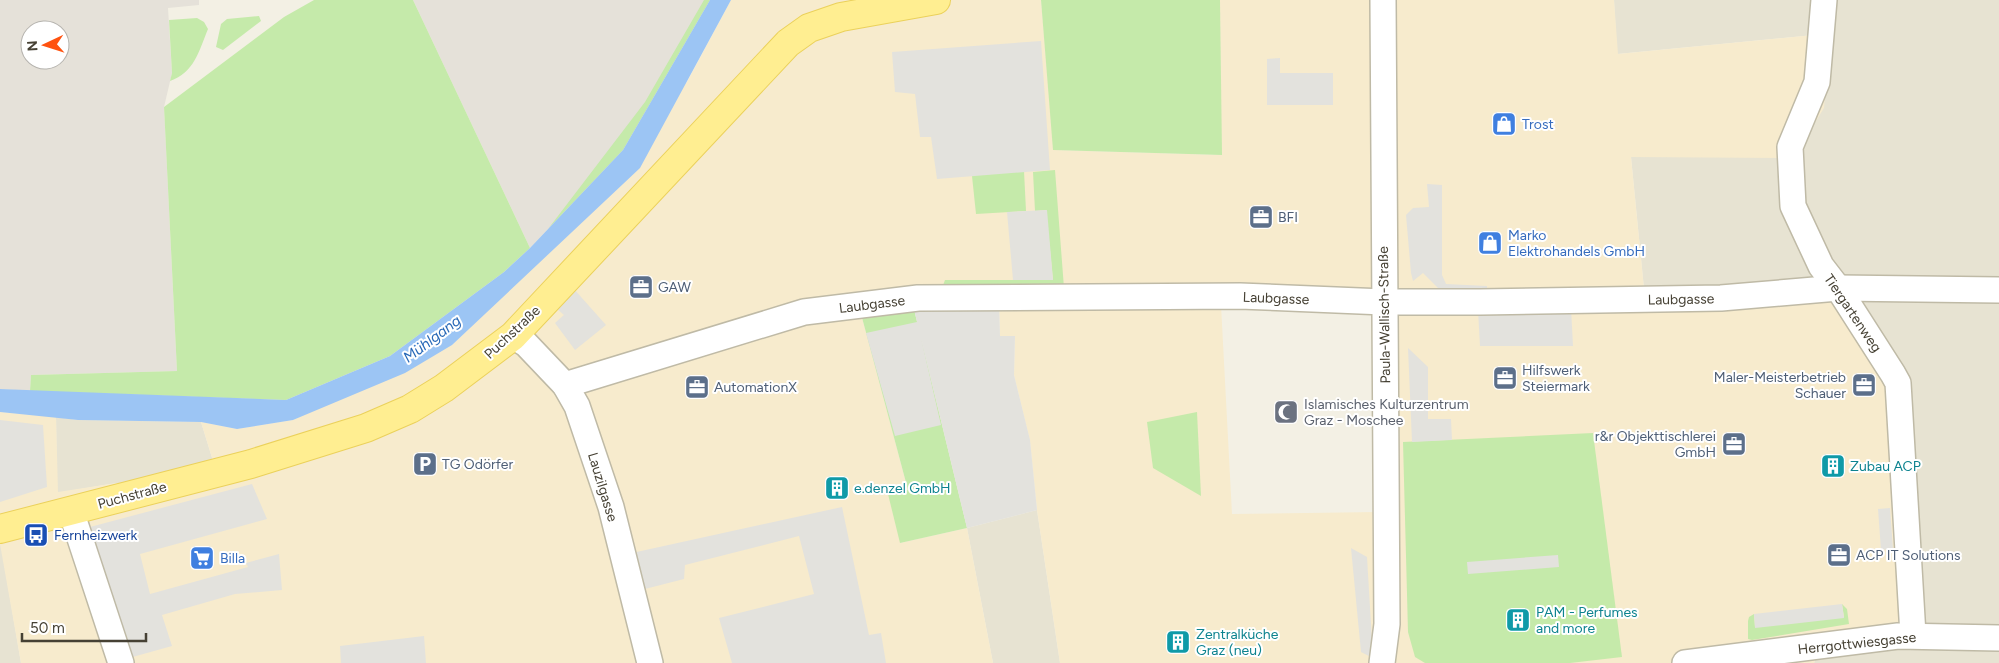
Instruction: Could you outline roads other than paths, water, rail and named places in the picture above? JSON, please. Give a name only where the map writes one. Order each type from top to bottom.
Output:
[{"type":"main road","name":"Puchstraße","points":[[0,529],[251,464],[366,428],[410,409],[444,388],[513,336],[788,43],[810,28],[841,17],[936,0]]},
{"type":"street","name":"Paula-Wallisch-Straße","points":[[1383,0],[1386,662]]},
{"type":"street","name":"Tiergartenweg","points":[[1824,0],[1817,82],[1790,147],[1794,206],[1821,266],[1838,288],[1893,374],[1898,386],[1913,635]]},
{"type":"street","name":"Laubgasse","points":[[565,384],[804,312],[918,298],[1240,296],[1384,302],[1721,298],[1838,288],[1999,290]]},
{"type":"street","name":"Lauzilgasse","points":[[513,336],[526,344],[565,384],[577,406],[611,507],[650,663]]},
{"type":"street","points":[[71,511],[121,663]]},
{"type":"street","name":"Herrgottwiesgasse","points":[[1685,663],[1823,655],[1913,635],[1999,638]]},
{"type":"water","name":"Mühlgang","points":[[710,0],[731,0],[640,168],[452,345],[405,373],[293,420],[237,429],[201,422],[78,420],[0,412],[0,389],[286,400],[390,356],[504,272],[530,248],[623,150]]},
{"type":"place","name":"Trost","points":[[1504,124]]},
{"type":"place","name":"BFI","points":[[1261,217]]},
{"type":"place","name":"Marko Elektrohandels GmbH","points":[[1490,243]]},
{"type":"place","name":"GAW","points":[[641,287]]},
{"type":"place","name":"Hilfswerk Steiermark","points":[[1505,378]]},
{"type":"place","name":"Maler-Meisterbetrieb Schauer","points":[[1864,385]]},
{"type":"place","name":"AutomationX","points":[[697,387]]},
{"type":"place","name":"Islamisches Kulturzentrum Graz - Moschee","points":[[1286,412]]},
{"type":"place","name":"r&r Objekttischlerei GmbH","points":[[1734,444]]},
{"type":"place","name":"TG Odörfer","points":[[425,464]]},
{"type":"place","name":"Zubau ACP","points":[[1833,466]]},
{"type":"place","name":"e.denzel GmbH","points":[[837,488]]},
{"type":"place","name":"Fernheizwerk","points":[[36,535]]},
{"type":"place","name":"ACP IT Solutions","points":[[1839,555]]},
{"type":"place","name":"Billa","points":[[202,558]]},
{"type":"place","name":"PAM - Perfumes and more","points":[[1518,620]]},
{"type":"place","name":"Zentralküche Graz (neu)","points":[[1178,642]]}]
